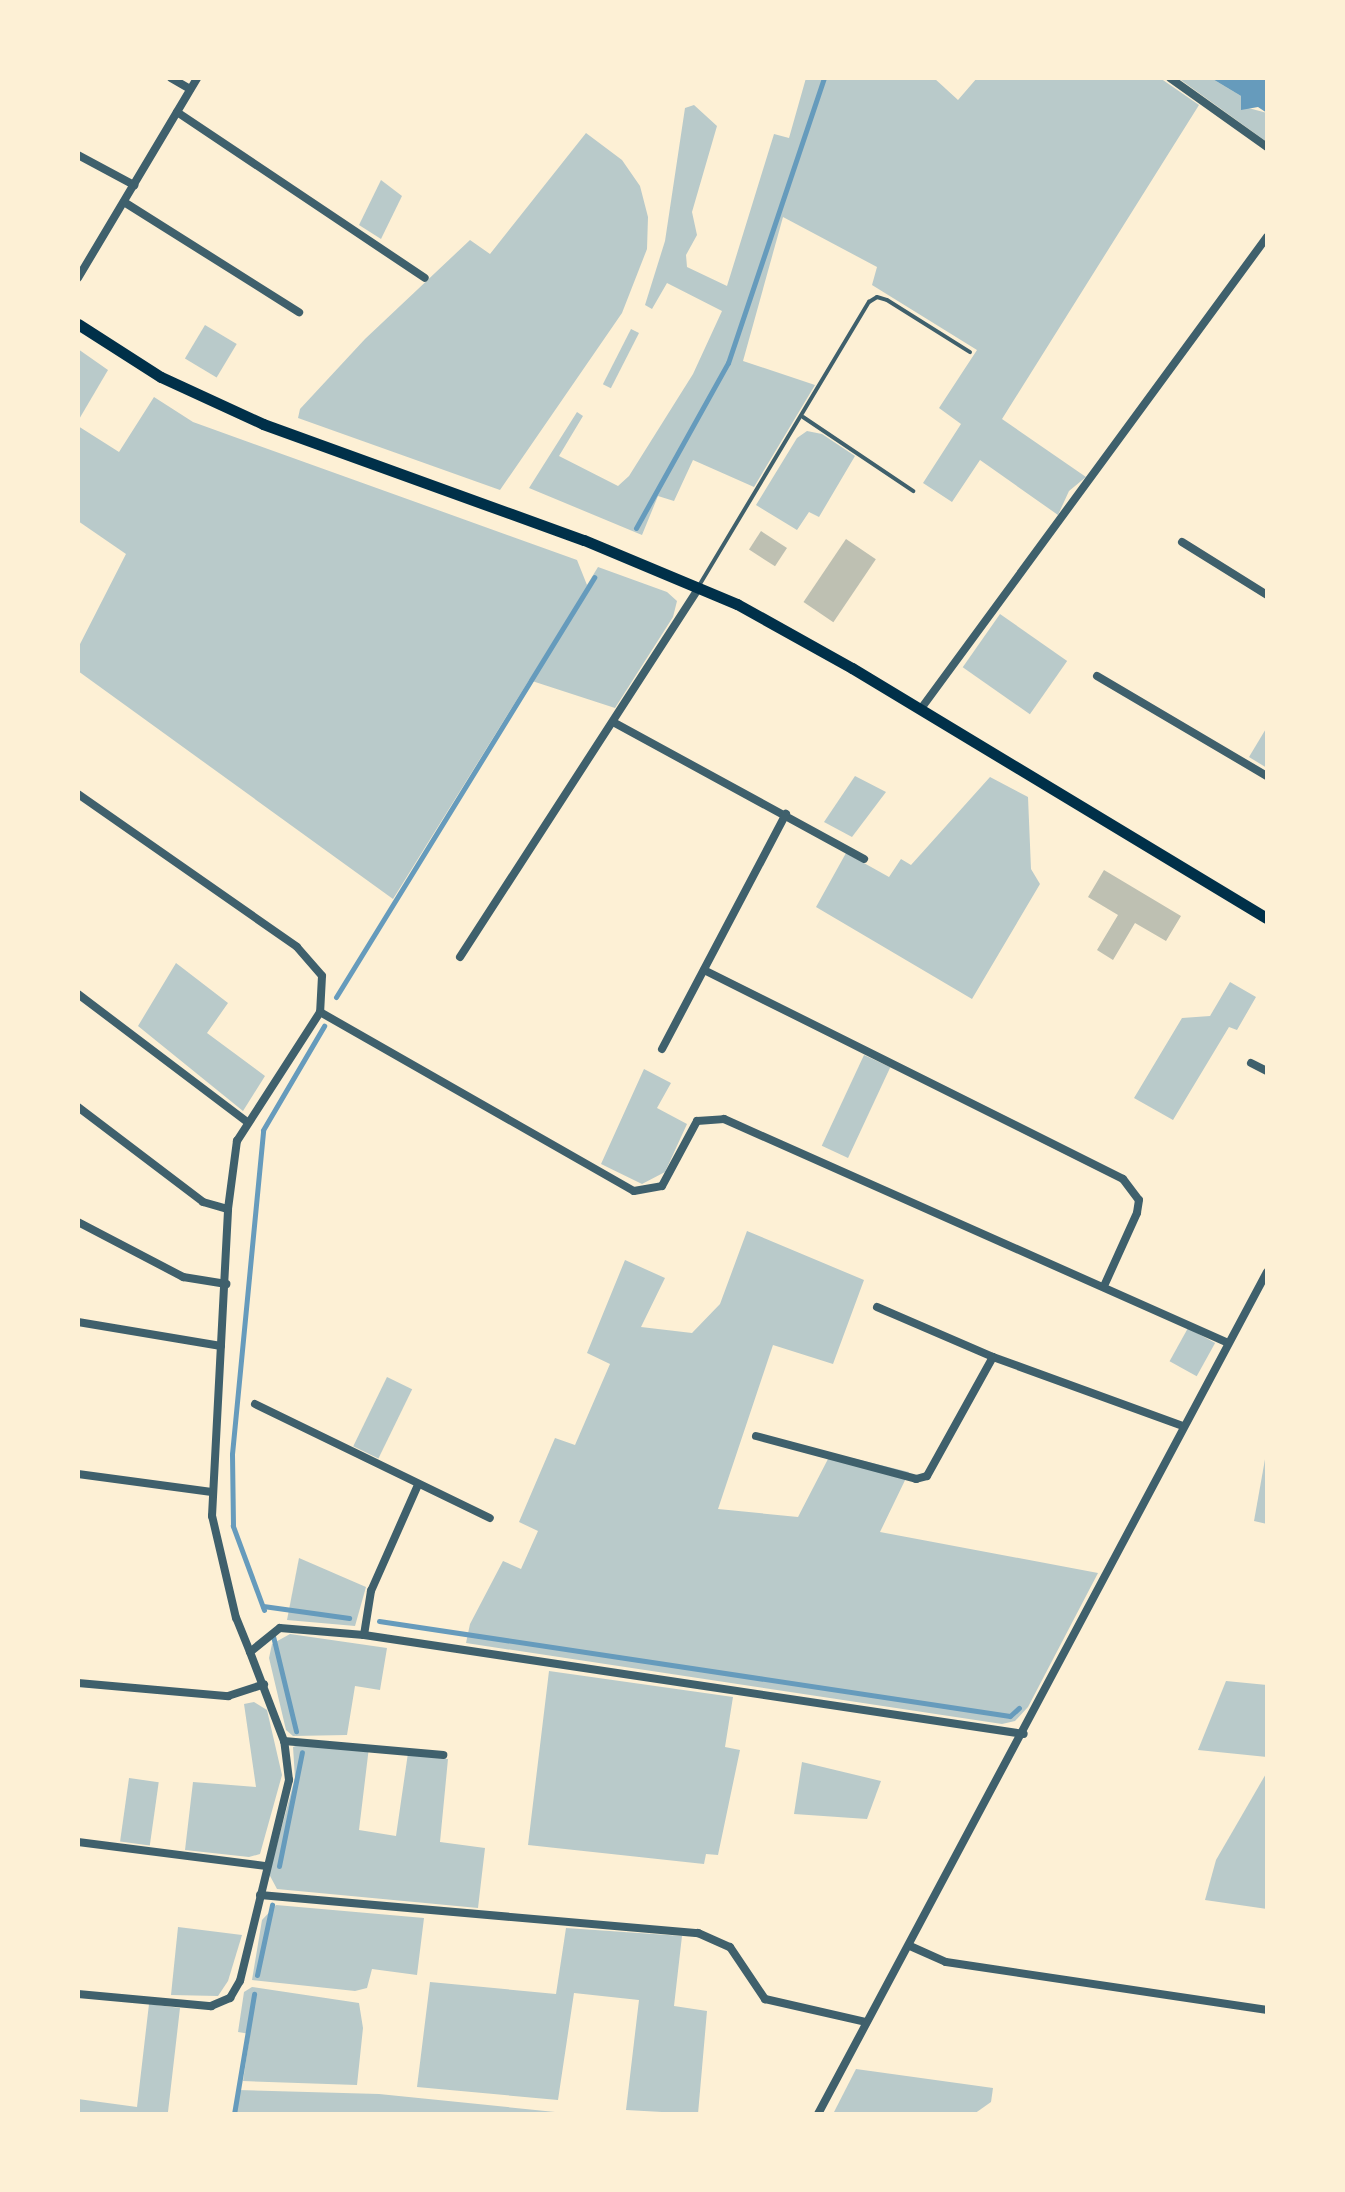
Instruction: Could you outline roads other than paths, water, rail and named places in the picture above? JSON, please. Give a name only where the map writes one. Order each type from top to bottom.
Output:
[{"type":"main road","points":[[78,324],[161,377],[263,424],[699,587],[790,632],[1267,918]]},
{"type":"street","points":[[171,78],[190,89]]},
{"type":"street","points":[[78,278],[197,78]]},
{"type":"street","points":[[1170,78],[1267,147]]},
{"type":"street","points":[[177,112],[425,278]]},
{"type":"street","points":[[78,155],[134,185]]},
{"type":"street","points":[[124,202],[299,312]]},
{"type":"street","points":[[920,710],[1267,237]]},
{"type":"street","points":[[1182,542],[1267,595]]},
{"type":"street","points":[[460,957],[699,587]]},
{"type":"street","points":[[1097,676],[1267,776]]},
{"type":"street","points":[[613,722],[864,859]]},
{"type":"street","points":[[78,794],[297,947],[322,976],[320,1012],[237,1141],[228,1209],[212,1492],[212,1516],[236,1618],[284,1741],[289,1780],[240,1981],[230,1998],[211,2006],[78,1994]]},
{"type":"street","points":[[662,1049],[786,814]]},
{"type":"street","points":[[704,970],[1123,1179],[1139,1200],[1137,1213],[1104,1286]]},
{"type":"street","points":[[78,994],[247,1122]]},
{"type":"street","points":[[320,1012],[634,1191],[662,1186],[697,1121],[724,1119],[1226,1342]]},
{"type":"street","points":[[1251,1063],[1267,1071]]},
{"type":"street","points":[[78,1107],[203,1202],[228,1209]]},
{"type":"street","points":[[78,1222],[183,1277],[226,1284]]},
{"type":"street","points":[[818,2114],[1024,1734],[1226,1342],[1267,1272]]},
{"type":"street","points":[[877,1307],[993,1357],[1183,1426]]},
{"type":"street","points":[[78,1322],[221,1346]]},
{"type":"street","points":[[756,1436],[916,1479],[934,1468],[993,1357]]},
{"type":"street","points":[[255,1404],[490,1518]]},
{"type":"street","points":[[78,1474],[212,1492]]},
{"type":"street","points":[[364,1635],[371,1591],[418,1485]]},
{"type":"street","points":[[250,1652],[280,1628],[364,1635],[1024,1734]]},
{"type":"street","points":[[78,1683],[228,1696],[264,1684]]},
{"type":"street","points":[[284,1741],[443,1755]]},
{"type":"street","points":[[78,1842],[266,1866]]},
{"type":"street","points":[[260,1895],[698,1933],[730,1947],[765,1999],[866,2022]]},
{"type":"street","points":[[910,1946],[946,1962],[1267,2010]]},
{"type":"lane","points":[[699,587],[877,297],[970,352]]},
{"type":"lane","points":[[803,417],[913,491]]},
{"type":"water","points":[[1211,78],[1267,78],[1267,113],[1258,107],[1241,110],[1241,96]]},
{"type":"waterway","points":[[636,528],[728,363],[824,78]]},
{"type":"waterway","points":[[336,997],[594,577]]},
{"type":"waterway","points":[[264,1610],[233,1526],[232,1454],[263,1130],[324,1026]]},
{"type":"waterway","points":[[263,1606],[349,1618]]},
{"type":"waterway","points":[[379,1621],[1010,1716],[1019,1708]]},
{"type":"waterway","points":[[273,1636],[296,1731]]},
{"type":"waterway","points":[[279,1866],[302,1752]]},
{"type":"waterway","points":[[257,1975],[272,1905]]},
{"type":"waterway","points":[[234,2114],[254,1994]]}]
